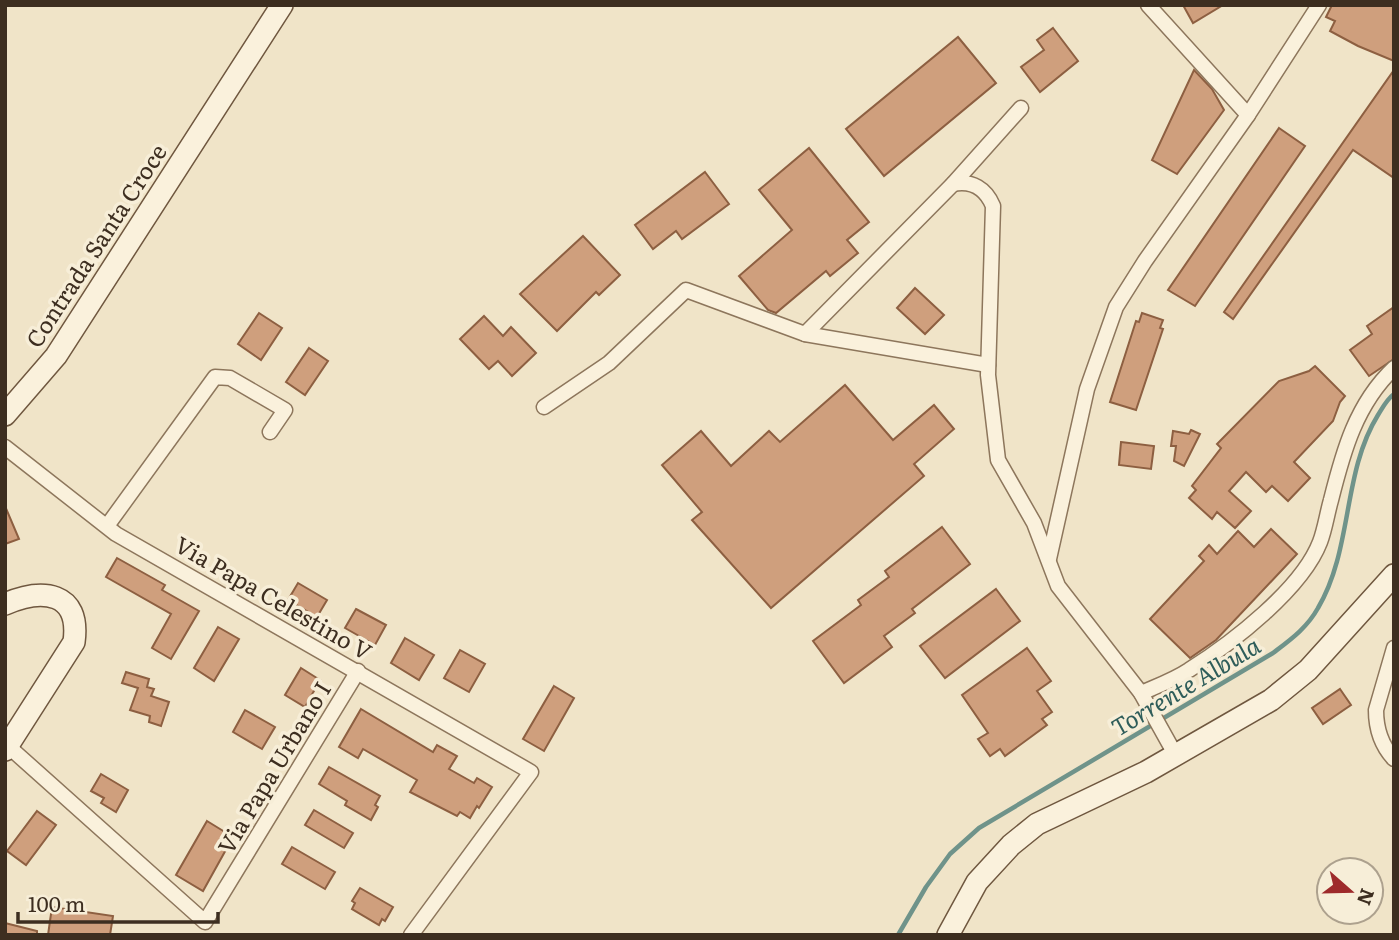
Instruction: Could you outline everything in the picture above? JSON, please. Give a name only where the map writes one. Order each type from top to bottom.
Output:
[{"type":"street","name":"Contrada Santa Croce","points":[[5,415],[56,356],[282,5]]},
{"type":"street","points":[[1148,5],[1248,115]]},
{"type":"street","points":[[1048,561],[1087,389],[1116,307],[1145,261],[1248,115],[1318,6]]},
{"type":"street","points":[[805,334],[953,184],[1021,108]]},
{"type":"street","points":[[953,184],[967,183],[980,188],[993,206],[988,365],[998,460],[1034,523],[1058,586],[1144,698],[1172,748]]},
{"type":"street","points":[[544,407],[610,363],[686,290],[805,334],[988,365]]},
{"type":"street","points":[[1144,698],[1233,639],[1279,599],[1305,570],[1320,542],[1348,438],[1378,383],[1394,368]]},
{"type":"street","points":[[107,526],[215,377],[230,378],[285,411],[270,432]]},
{"type":"street","name":"Via Papa Celestino V","points":[[5,447],[107,526],[531,772],[411,935]]},
{"type":"street","points":[[947,935],[977,882],[1012,845],[1037,824],[1146,772],[1172,748],[1270,700],[1308,670],[1393,580]]},
{"type":"street","points":[[5,604],[35,593],[52,595],[64,602],[76,626],[74,642],[7,748]]},
{"type":"street","points":[[1394,648],[1376,710],[1380,738],[1394,759]]},
{"type":"street","name":"Via Papa Urbano I","points":[[7,748],[205,922],[358,671]]},
{"type":"building","points":[[1183,5],[1223,5],[1193,23]]},
{"type":"building","points":[[1332,5],[1394,5],[1394,61],[1330,31],[1335,21],[1326,17]]},
{"type":"building","points":[[1053,28],[1078,61],[1040,92],[1021,67],[1044,50],[1037,40]]},
{"type":"building","points":[[958,37],[996,83],[884,176],[846,129]]},
{"type":"building","points":[[1194,70],[1212,89],[1224,110],[1177,174],[1152,160]]},
{"type":"building","points":[[1394,70],[1394,178],[1353,150],[1233,319],[1224,312]]},
{"type":"building","points":[[1279,128],[1305,146],[1195,306],[1168,290]]},
{"type":"building","points":[[809,148],[869,222],[847,240],[858,253],[830,276],[826,271],[776,313],[768,310],[739,276],[792,230],[759,190]]},
{"type":"building","points":[[705,172],[729,204],[682,239],[676,231],[653,249],[635,225]]},
{"type":"building","points":[[583,236],[620,275],[599,295],[596,292],[557,331],[520,294]]},
{"type":"building","points":[[915,288],[944,315],[925,334],[897,308]]},
{"type":"building","points":[[1394,307],[1394,359],[1369,376],[1350,350],[1372,334],[1367,326]]},
{"type":"building","points":[[259,313],[282,328],[261,360],[238,344]]},
{"type":"building","points":[[1142,313],[1163,320],[1160,328],[1163,329],[1136,410],[1110,402],[1136,321],[1139,322]]},
{"type":"building","points":[[484,316],[503,336],[511,327],[536,353],[512,376],[498,361],[489,369],[460,339]]},
{"type":"building","points":[[309,348],[328,361],[305,395],[286,382]]},
{"type":"building","points":[[1315,366],[1345,396],[1333,421],[1294,462],[1310,478],[1288,501],[1272,486],[1266,492],[1246,472],[1229,491],[1251,511],[1235,528],[1217,512],[1212,519],[1189,498],[1196,490],[1192,486],[1221,448],[1217,444],[1279,381],[1309,371]]},
{"type":"building","points":[[845,385],[893,440],[934,405],[954,429],[914,464],[924,476],[771,608],[692,520],[702,512],[662,465],[701,431],[731,466],[769,431],[780,442]]},
{"type":"building","points":[[1191,430],[1200,434],[1184,466],[1174,461],[1176,446],[1171,446],[1173,431],[1189,434]]},
{"type":"building","points":[[1121,442],[1154,446],[1151,469],[1119,465]]},
{"type":"building","points":[[5,506],[19,539],[5,544]]},
{"type":"building","points":[[942,527],[970,564],[912,609],[915,613],[884,636],[892,647],[844,683],[813,641],[861,605],[858,600],[889,577],[885,571]]},
{"type":"building","points":[[1271,529],[1297,554],[1216,640],[1190,658],[1150,619],[1204,561],[1199,556],[1209,545],[1217,554],[1238,531],[1254,547]]},
{"type":"building","points":[[117,558],[165,585],[162,590],[199,611],[171,659],[152,648],[171,614],[106,577]]},
{"type":"building","points":[[298,583],[327,600],[317,617],[288,600]]},
{"type":"building","points":[[996,589],[1020,621],[945,678],[920,646]]},
{"type":"building","points":[[356,609],[386,625],[375,645],[345,628]]},
{"type":"building","points":[[218,627],[239,639],[214,681],[194,668]]},
{"type":"building","points":[[405,638],[434,655],[419,680],[391,663]]},
{"type":"building","points":[[1027,648],[1051,681],[1037,691],[1052,712],[1042,719],[1047,725],[1005,756],[1000,749],[990,756],[978,739],[988,733],[962,695]]},
{"type":"building","points":[[460,650],[485,664],[469,692],[444,678]]},
{"type":"building","points":[[301,668],[320,680],[305,707],[285,695]]},
{"type":"building","points":[[126,672],[149,679],[147,687],[154,689],[151,696],[169,702],[161,726],[149,722],[150,716],[130,710],[138,688],[122,683]]},
{"type":"building","points":[[554,686],[574,698],[544,751],[523,739]]},
{"type":"building","points":[[1340,689],[1351,705],[1323,724],[1312,708]]},
{"type":"building","points":[[361,709],[433,752],[437,745],[457,756],[449,769],[474,783],[477,778],[492,787],[470,818],[460,812],[457,816],[410,792],[417,780],[363,749],[358,758],[339,747]]},
{"type":"building","points":[[245,710],[275,727],[262,749],[233,732]]},
{"type":"building","points":[[329,767],[380,796],[371,820],[345,805],[347,801],[319,784]]},
{"type":"building","points":[[101,774],[128,790],[116,812],[101,803],[104,798],[91,791]]},
{"type":"building","points":[[314,810],[353,833],[344,848],[305,825]]},
{"type":"building","points":[[37,811],[56,825],[26,865],[7,851]]},
{"type":"building","points":[[207,821],[233,837],[203,891],[176,875]]},
{"type":"building","points":[[292,847],[335,872],[325,889],[282,864]]},
{"type":"building","points":[[360,888],[393,907],[385,921],[382,919],[379,925],[352,909],[355,903],[352,901]]},
{"type":"building","points":[[52,907],[113,916],[110,935],[48,935]]},
{"type":"building","points":[[5,923],[37,931],[37,935],[5,935]]},
{"type":"waterway","name":"Torrente Albula","points":[[898,935],[926,887],[950,854],[979,828],[1273,653],[1303,628],[1318,608],[1337,561],[1358,461],[1378,415],[1394,394]]}]
